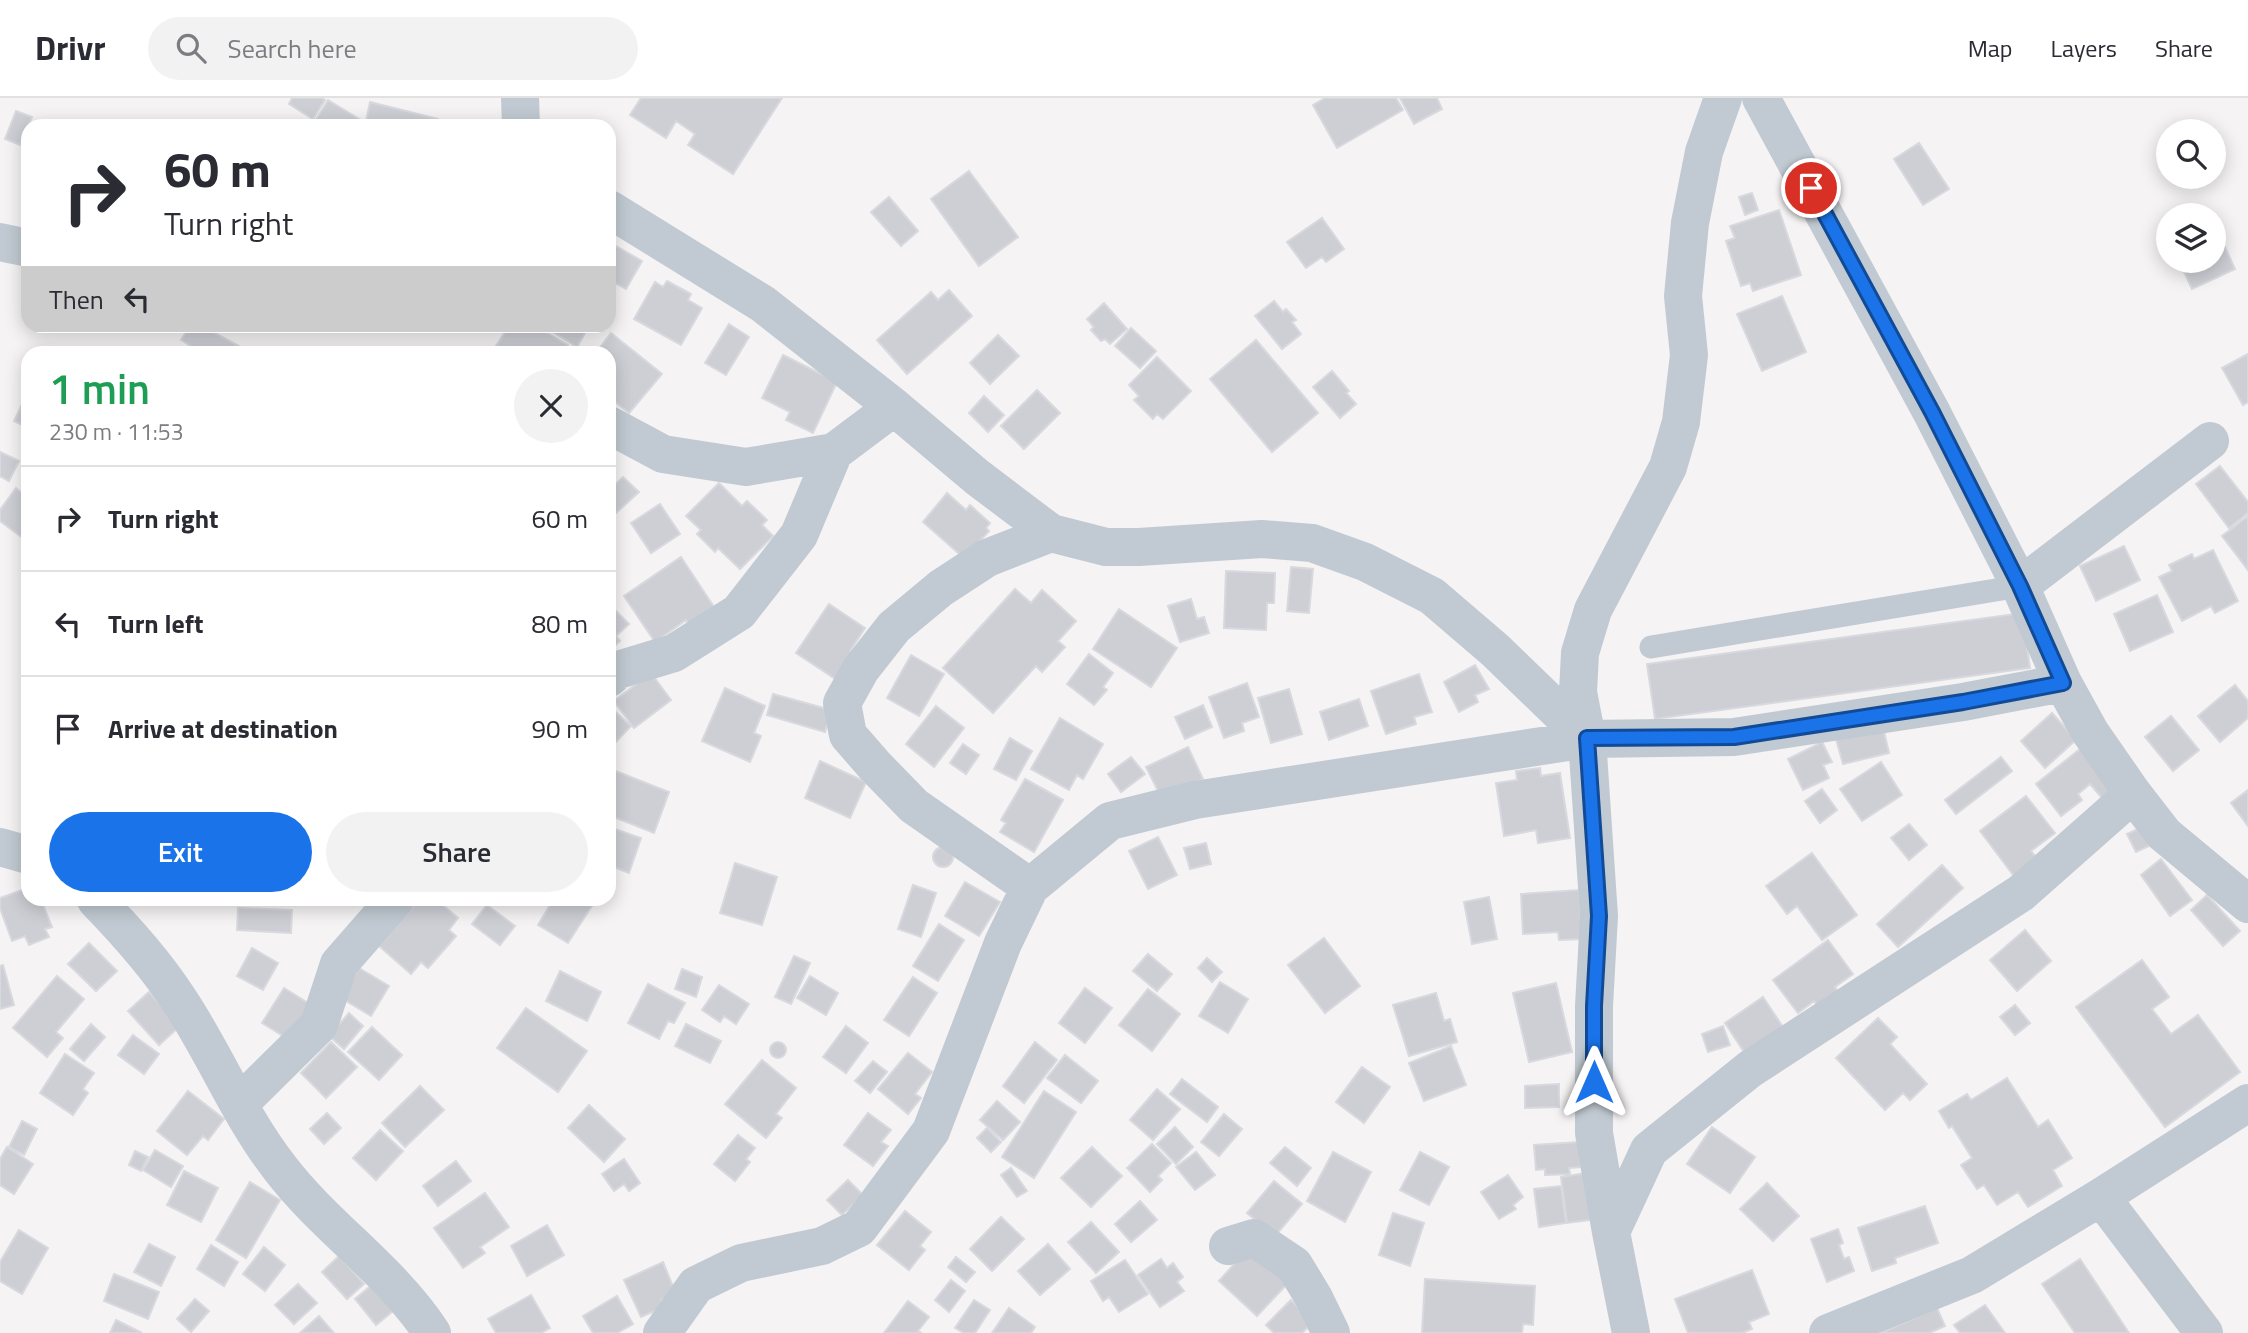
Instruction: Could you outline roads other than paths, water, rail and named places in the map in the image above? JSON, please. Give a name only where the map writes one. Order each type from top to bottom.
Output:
[{"type":"street","points":[[520,98],[521,119]]},
{"type":"street","points":[[1631,1333],[1594,1133],[1594,1006],[1599,916],[1587,738],[1578,692],[1580,653],[1593,610],[1668,467],[1681,422],[1689,355],[1683,296],[1690,223],[1704,152],[1723,98]]},
{"type":"street","points":[[1760,98],[1932,412],[2020,586],[2063,683],[2090,732],[2164,834],[2248,904]]},
{"type":"street","points":[[616,213],[763,304],[894,407],[976,477],[1051,533],[1106,547],[1262,539],[1312,543],[1366,562],[1432,596],[1495,650],[1587,738]]},
{"type":"street","points":[[0,242],[21,246]]},
{"type":"street","points":[[616,429],[663,454],[746,467],[834,452],[894,407]]},
{"type":"street","points":[[2020,586],[2210,441]]},
{"type":"street","points":[[616,672],[674,653],[738,612],[799,535],[834,452]]},
{"type":"street","points":[[1030,887],[914,806],[848,735],[842,704],[861,668],[894,627],[940,588],[987,558],[1051,533]]},
{"type":"street","points":[[662,1333],[696,1285],[741,1264],[822,1246],[859,1227],[931,1131],[1003,943],[1030,887],[1110,821],[1195,800],[1587,738],[1734,737],[1963,702],[2063,683]]},
{"type":"street","points":[[1611,1232],[1649,1150],[1750,1069],[2021,893],[2133,794]]},
{"type":"street","points":[[0,847],[21,853]]},
{"type":"street","points":[[102,906],[138,943],[181,1003],[257,1138],[282,1171],[401,1294],[432,1333]]},
{"type":"street","points":[[239,1104],[319,1024],[339,964],[390,906]]},
{"type":"street","points":[[1828,1333],[1972,1275],[2248,1103]]},
{"type":"street","points":[[2101,1197],[2204,1333]]},
{"type":"street","points":[[1228,1246],[1254,1238],[1294,1265],[1331,1333]]},
{"type":"lane","points":[[1651,647],[2020,586]]}]
